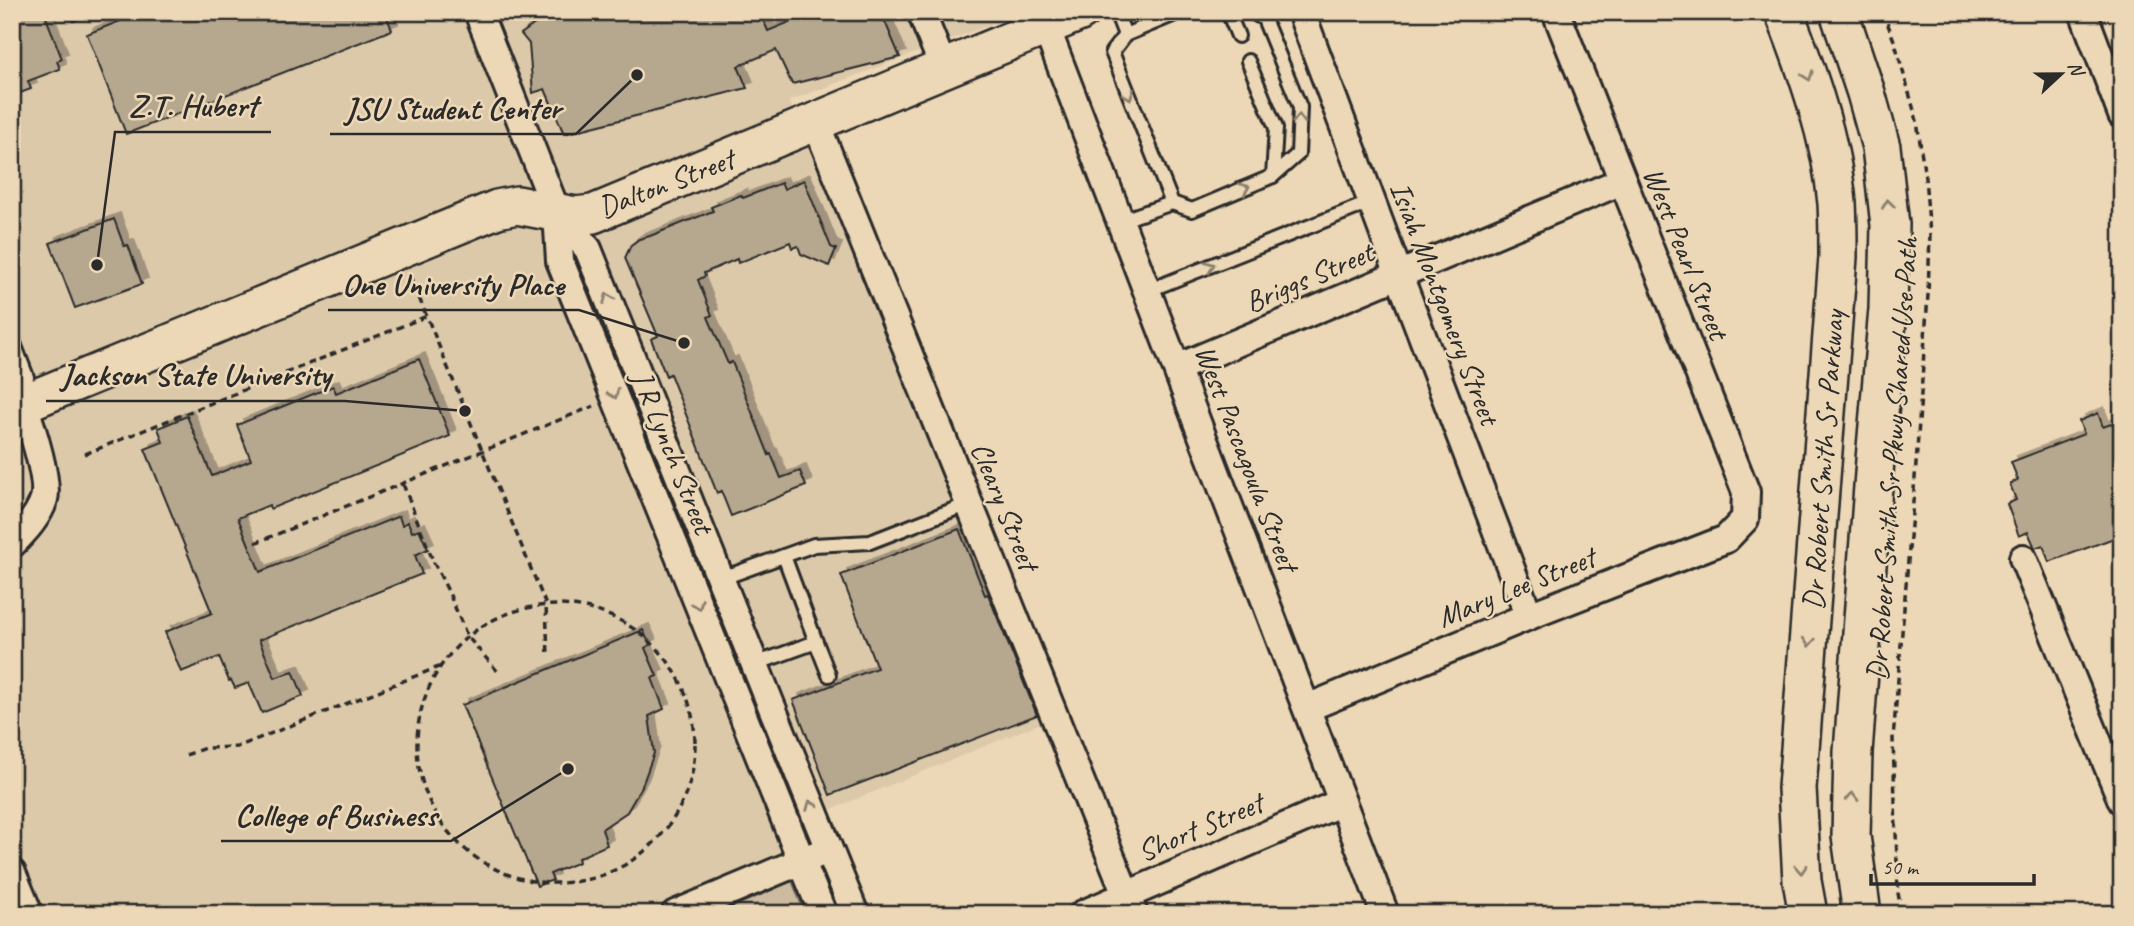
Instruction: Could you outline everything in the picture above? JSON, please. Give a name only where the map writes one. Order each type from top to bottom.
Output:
[{"type":"street","points":[[478,12],[557,214]]},
{"type":"street","points":[[921,12],[944,69]]},
{"type":"street","name":"Dalton Street","points":[[17,399],[497,209],[517,205],[557,214],[593,214],[1080,12]]},
{"type":"street","name":"Isiah Montgomery Street","points":[[1301,12],[1529,616]]},
{"type":"street","name":"West Pearl Street","points":[[1556,12],[1746,492],[1745,519]]},
{"type":"street","name":"Dr Robert Smith Sr Parkway","points":[[1784,12],[1813,90],[1829,152],[1837,203],[1838,257],[1797,788],[1802,881],[1808,914]]},
{"type":"street","name":"Dr Robert Smith Sr Parkway","points":[[1839,12],[1867,93],[1881,147],[1891,225],[1888,309],[1853,752],[1852,836],[1862,914]]},
{"type":"street","points":[[2083,12],[2122,115]]},
{"type":"street","name":"West Pascagoula Street","points":[[1046,27],[1385,914]]},
{"type":"street","name":"Cleary Street","points":[[816,123],[1130,904]]},
{"type":"street","name":"Briggs Street","points":[[1177,368],[1622,181]]},
{"type":"street","name":"J R Lynch Street","points":[[557,214],[588,249],[855,914]]},
{"type":"street","name":"J R Lynch Street","points":[[557,214],[560,261],[823,914]]},
{"type":"street","points":[[12,544],[25,531],[45,496],[45,478],[17,399]]},
{"type":"street","name":"Mary Lee Street","points":[[1307,708],[1529,616],[1726,539],[1745,519]]},
{"type":"street","points":[[2023,558],[2122,801]]},
{"type":"street","name":"Short Street","points":[[1083,914],[1130,904],[1342,802]]},
{"type":"street","points":[[675,914],[829,849]]},
{"type":"street","points":[[12,873],[22,907]]},
{"type":"lane","points":[[1116,12],[1125,35]]},
{"type":"lane","points":[[1172,202],[1112,52],[1125,35],[1180,12]]},
{"type":"lane","points":[[1228,12],[1238,36]]},
{"type":"lane","points":[[1120,221],[1172,202],[1192,210],[1273,176],[1298,154],[1300,107],[1264,19],[1252,12]]},
{"type":"lane","points":[[1248,61],[1276,128],[1273,176]]},
{"type":"lane","points":[[1147,291],[1371,202]]},
{"type":"lane","points":[[12,338],[27,377],[17,399]]},
{"type":"lane","points":[[720,579],[814,545],[870,542],[968,504]]},
{"type":"lane","points":[[784,556],[829,676]]},
{"type":"lane","points":[[755,664],[816,642]]},
{"type":"path","points":[[72,21],[94,12]]},
{"type":"path","name":"Dr Robert Smith Sr Pkwy Shared Use Path","points":[[1883,12],[1895,43],[1917,121],[1926,178],[1930,234],[1916,465],[1893,739],[1898,893],[1902,914]]},
{"type":"path","points":[[399,248],[546,605],[548,656]]},
{"type":"path","points":[[85,454],[427,316]]},
{"type":"path","points":[[255,542],[600,404]]},
{"type":"path","points":[[402,484],[467,636],[499,673]]},
{"type":"path","points":[[567,605],[608,615],[636,630],[660,651],[683,687],[690,707],[695,749],[687,791],[672,820],[652,845],[617,869],[597,877],[554,883],[533,881],[495,868],[456,839],[431,803],[423,781],[418,737],[426,696],[443,665],[467,636],[503,615],[524,608],[567,605]]},
{"type":"path","points":[[186,755],[205,748],[237,747],[443,665]]},
{"type":"shaded area","points":[[12,12],[1023,12],[789,101],[1046,721],[773,833],[805,914],[12,914]]},
{"type":"shaded area","points":[[792,881],[805,914],[717,914]]},
{"type":"building","points":[[12,12],[44,12],[62,59],[57,61],[60,69],[28,81],[31,89],[12,96]]},
{"type":"building","points":[[143,12],[385,12],[392,30],[126,134],[87,34]]},
{"type":"building","points":[[551,12],[760,12],[768,31],[814,12],[881,12],[900,57],[792,84],[776,50],[738,66],[747,88],[564,134],[545,89],[533,93],[529,44],[521,34]]},
{"type":"building","points":[[804,180],[831,247],[836,249],[829,266],[801,254],[798,246],[792,248],[790,242],[738,263],[737,259],[704,273],[705,276],[698,280],[712,315],[708,317],[728,364],[732,362],[769,455],[771,454],[781,478],[800,471],[806,486],[731,516],[721,491],[717,493],[670,374],[666,376],[651,339],[658,336],[625,258],[631,245],[639,239],[713,211],[711,207],[781,183],[784,189]]},
{"type":"building","points":[[114,219],[124,246],[128,245],[142,284],[75,308],[50,243]]},
{"type":"building","points":[[419,359],[450,436],[270,509],[269,505],[238,518],[260,572],[399,516],[402,525],[408,522],[412,532],[419,529],[428,549],[415,555],[422,574],[259,640],[275,678],[293,671],[303,696],[262,713],[249,683],[235,688],[231,680],[229,681],[219,657],[181,672],[165,632],[212,613],[145,449],[163,442],[158,428],[187,416],[212,476],[251,460],[237,425],[333,386],[336,393]]},
{"type":"building","points":[[2098,413],[2103,427],[2122,420],[2122,535],[2049,562],[2043,545],[2035,548],[2028,532],[2019,536],[2007,504],[2016,500],[2010,484],[2018,480],[2011,462],[2084,434],[2079,421]]},
{"type":"building","points":[[959,529],[1037,715],[830,795],[793,700],[877,668],[841,575]]},
{"type":"building","points":[[643,630],[650,645],[645,648],[657,676],[652,678],[664,709],[649,716],[654,753],[642,786],[627,812],[602,829],[607,845],[578,858],[579,862],[550,874],[553,880],[537,886],[462,705]]},
{"type":"place","name":"JSU Student Center","points":[[637,75]]},
{"type":"place","name":"Z.T. Hubert","points":[[97,265]]},
{"type":"place","name":"One University Place","points":[[684,343]]},
{"type":"place","name":"Jackson State University","points":[[465,411]]},
{"type":"place","name":"College of Business","points":[[568,769]]}]
